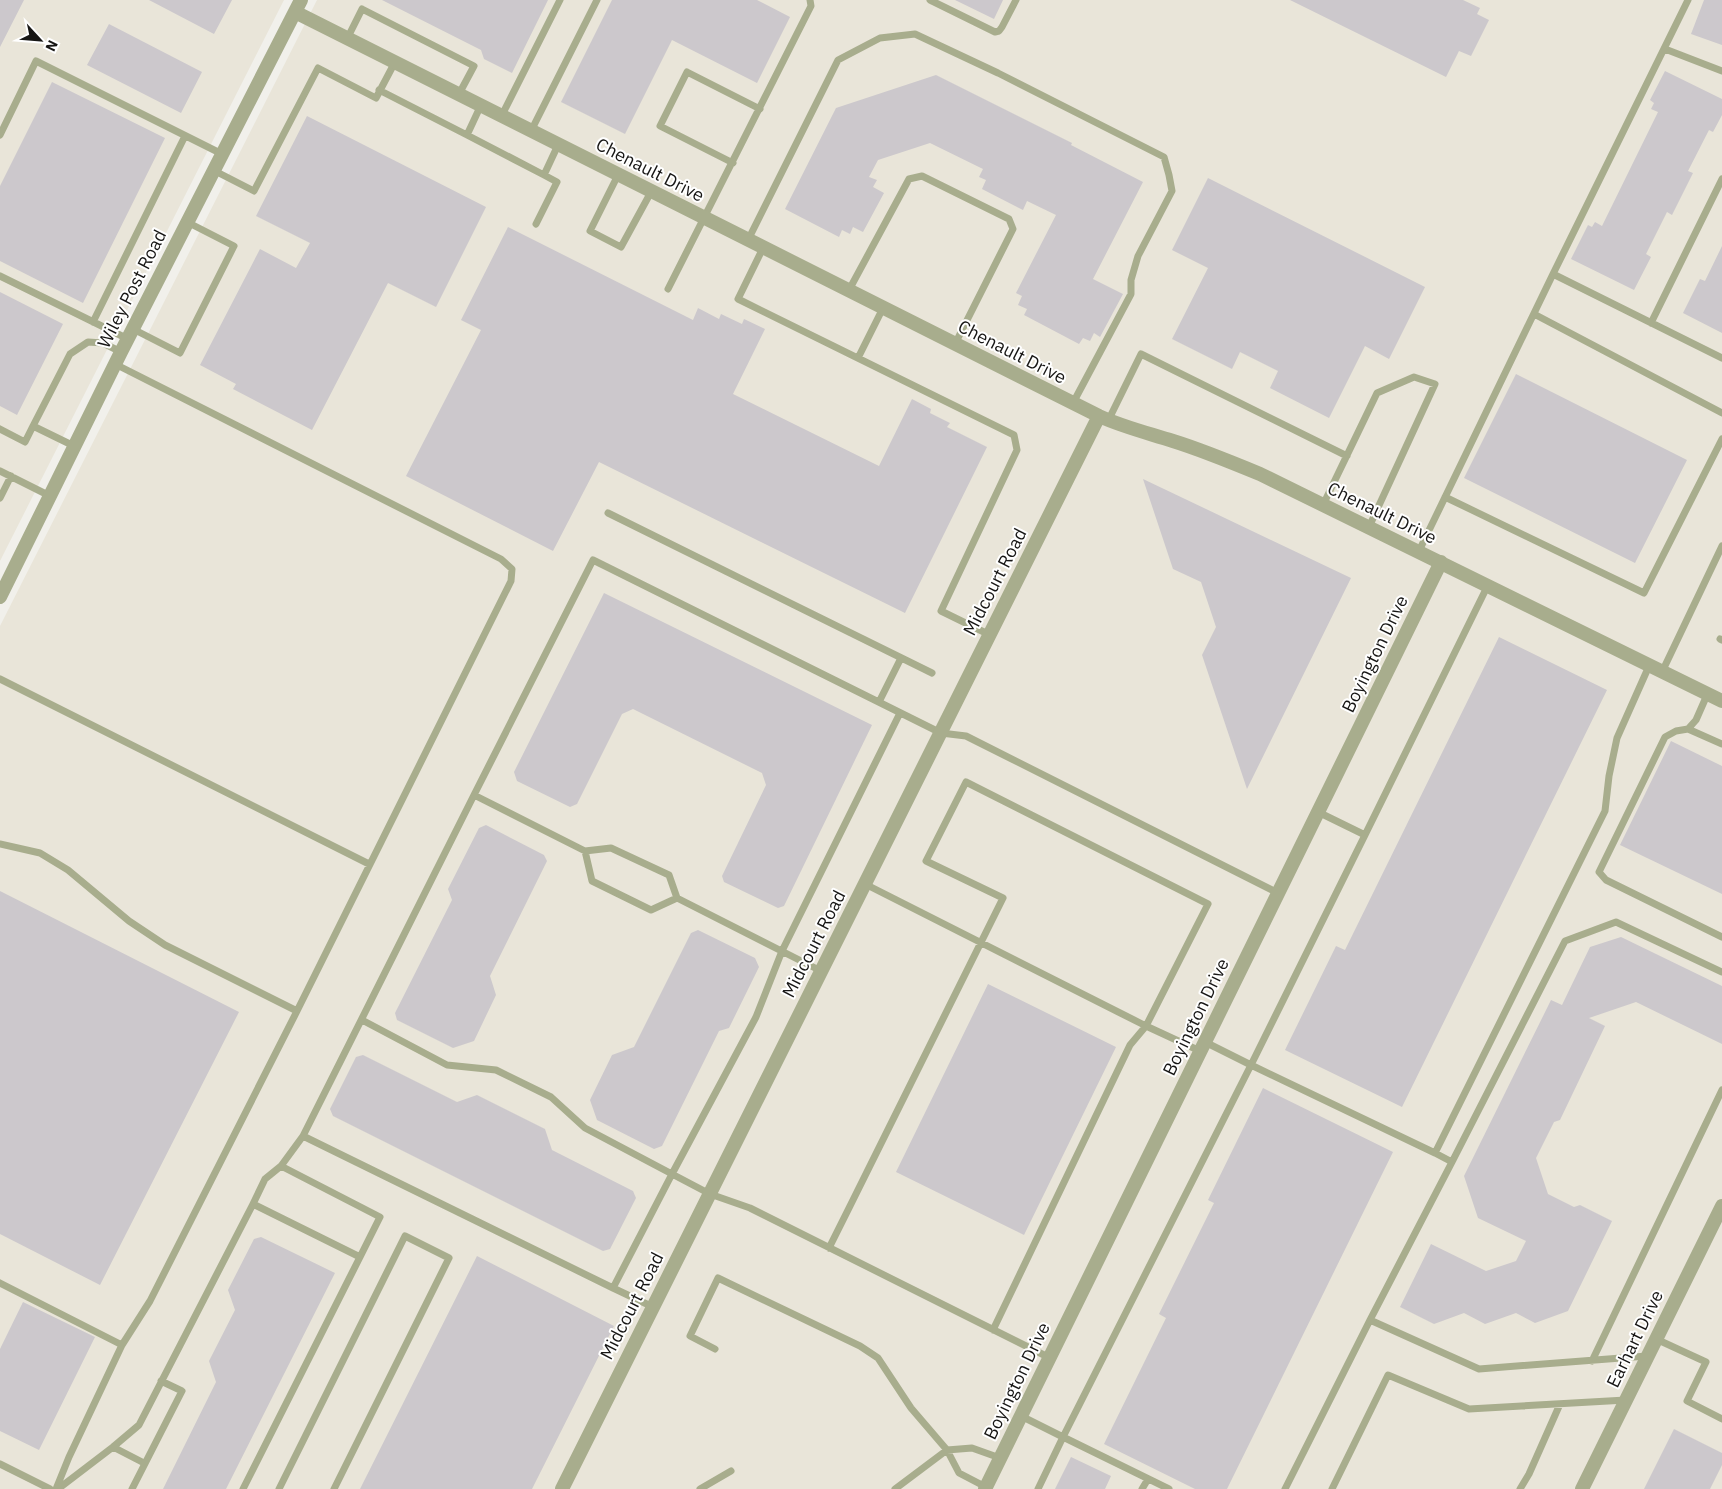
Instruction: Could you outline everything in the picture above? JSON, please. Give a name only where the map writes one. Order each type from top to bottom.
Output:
[{"type":"street","name":"Chenault Drive","points":[[298,6],[347,39],[502,115],[651,192],[1073,403],[1104,418],[1218,456],[1260,474],[1722,702]]},
{"type":"street","name":"Wiley Post Road","points":[[0,597],[130,334],[298,6]]},
{"type":"street","name":"Midcourt Road","points":[[562,1489],[990,635],[1104,418]]},
{"type":"street","name":"Boyington Drive","points":[[985,1488],[1441,562]]},
{"type":"street","name":"Earhart Drive","points":[[1582,1489],[1721,1210]]},
{"type":"lane","points":[[502,115],[560,0]]},
{"type":"lane","points":[[531,131],[597,0]]},
{"type":"lane","points":[[668,289],[811,6],[810,0]]},
{"type":"lane","points":[[930,0],[995,32],[999,31],[1002,27],[1016,0]]},
{"type":"lane","points":[[1419,551],[1688,0]]},
{"type":"lane","points":[[347,39],[362,9],[474,66],[459,94]]},
{"type":"lane","points":[[748,240],[838,60],[880,38],[915,34],[998,72],[1164,157],[1169,175],[1172,191],[1138,256],[1132,280],[1131,294],[1073,403]]},
{"type":"lane","points":[[1665,49],[1722,71]]},
{"type":"lane","points":[[0,135],[36,62],[222,154]]},
{"type":"lane","points":[[213,170],[254,191],[318,68],[376,98],[395,62]]},
{"type":"lane","points":[[733,163],[660,126],[687,72],[760,109]]},
{"type":"lane","points":[[379,90],[557,182],[536,224]]},
{"type":"lane","points":[[467,135],[481,105]]},
{"type":"lane","points":[[93,322],[186,136]]},
{"type":"lane","points":[[544,175],[558,145]]},
{"type":"lane","points":[[618,175],[590,231],[621,247],[651,192]]},
{"type":"lane","points":[[849,290],[909,179],[922,176],[1009,219],[1013,228],[955,344]]},
{"type":"lane","points":[[1652,322],[1722,179]]},
{"type":"lane","points":[[0,276],[93,322],[180,353],[234,246],[187,222]]},
{"type":"lane","points":[[763,248],[738,299],[1014,435],[1017,450],[941,610],[990,635]]},
{"type":"lane","points":[[1553,274],[1722,358]]},
{"type":"lane","points":[[858,358],[884,308]]},
{"type":"lane","points":[[1534,314],[1722,413]]},
{"type":"lane","points":[[0,429],[25,442],[70,354],[88,342],[103,342],[121,352]]},
{"type":"lane","points":[[1104,418],[1141,354],[1347,456]]},
{"type":"lane","points":[[57,1489],[69,1457],[122,1345],[150,1301],[297,1011],[511,581],[512,569],[500,559],[115,364]]},
{"type":"lane","points":[[1323,505],[1377,393],[1414,376],[1435,384],[1369,527]]},
{"type":"lane","points":[[33,426],[74,446]]},
{"type":"lane","points":[[1445,497],[1644,593],[1722,439]]},
{"type":"lane","points":[[0,471],[50,496]]},
{"type":"lane","points":[[0,498],[11,476]]},
{"type":"lane","points":[[608,513],[932,673]]},
{"type":"lane","points":[[1435,1153],[1605,811],[1609,776],[1617,738],[1722,546]]},
{"type":"lane","points":[[57,1489],[114,1447],[139,1425],[265,1179],[281,1166],[303,1136],[593,560],[941,733],[966,736],[1278,893]]},
{"type":"lane","points":[[1038,1489],[1252,1064],[1488,585]]},
{"type":"lane","points":[[879,702],[901,658]]},
{"type":"lane","points":[[0,679],[369,864]]},
{"type":"lane","points":[[1688,729],[1696,720],[1707,695]]},
{"type":"lane","points":[[613,1288],[756,1017],[782,951],[900,712]]},
{"type":"lane","points":[[1722,744],[1688,729],[1676,731],[1666,737],[1599,872],[1606,880],[1722,937]]},
{"type":"lane","points":[[829,1248],[1003,898],[926,861],[966,782],[1208,904],[1146,1026],[1130,1045],[993,1330]]},
{"type":"lane","points":[[474,795],[585,851],[611,848],[669,875],[677,898],[821,971]]},
{"type":"lane","points":[[1318,812],[1365,835]]},
{"type":"lane","points":[[0,844],[40,853],[68,870],[129,921],[165,945],[297,1011]]},
{"type":"lane","points":[[585,851],[592,881],[652,910],[677,898]]},
{"type":"lane","points":[[865,884],[1146,1026],[1252,1064],[1452,1162]]},
{"type":"lane","points":[[1285,1489],[1565,941],[1616,922],[1722,972]]},
{"type":"lane","points":[[362,1020],[447,1065],[496,1070],[551,1096],[585,1128],[710,1194],[750,1208],[1050,1358]]},
{"type":"lane","points":[[1592,1361],[1722,1090]]},
{"type":"lane","points":[[303,1136],[653,1307]]},
{"type":"lane","points":[[243,1489],[380,1217],[281,1166]]},
{"type":"lane","points":[[253,1204],[360,1257]]},
{"type":"lane","points":[[279,1489],[405,1236],[449,1258],[334,1489]]},
{"type":"lane","points":[[715,1349],[690,1336],[718,1278],[860,1346],[878,1358],[911,1408],[947,1450],[959,1473],[985,1488]]},
{"type":"lane","points":[[0,1282],[122,1345]]},
{"type":"lane","points":[[1370,1320],[1479,1369],[1647,1356]]},
{"type":"lane","points":[[1656,1339],[1706,1362],[1687,1401],[1722,1418]]},
{"type":"lane","points":[[1332,1489],[1388,1375],[1469,1410],[1626,1400]]},
{"type":"lane","points":[[132,1489],[182,1391],[162,1381]]},
{"type":"lane","points":[[1520,1489],[1529,1474],[1560,1404]]},
{"type":"lane","points":[[1021,1416],[1168,1489]]},
{"type":"lane","points":[[114,1447],[144,1463]]},
{"type":"lane","points":[[895,1489],[947,1450],[972,1448],[1000,1458]]},
{"type":"lane","points":[[0,1464],[50,1489]]},
{"type":"lane","points":[[700,1489],[731,1471]]},
{"type":"lane","points":[[1142,1489],[1148,1479]]},
{"type":"shaded area","points":[[0,0],[284,0],[0,561]]},
{"type":"shaded area","points":[[317,0],[1722,0],[1722,1489],[0,1489],[0,626]]},
{"type":"building","points":[[0,0],[24,0],[0,47]]},
{"type":"building","points":[[149,0],[232,0],[214,34]]},
{"type":"building","points":[[382,0],[548,0],[512,73],[484,59],[481,50]]},
{"type":"building","points":[[612,0],[757,0],[790,17],[757,83],[672,40],[625,134],[561,102]]},
{"type":"building","points":[[955,0],[1003,0],[994,19]]},
{"type":"building","points":[[1290,0],[1463,0],[1480,8],[1477,14],[1489,20],[1471,56],[1459,51],[1446,77]]},
{"type":"building","points":[[1704,0],[1722,0],[1722,45],[1691,34]]},
{"type":"building","points":[[109,24],[202,72],[181,113],[87,65]]},
{"type":"building","points":[[1665,71],[1722,99],[1722,115],[1713,132],[1709,130],[1688,171],[1693,173],[1672,215],[1667,212],[1646,254],[1651,257],[1634,290],[1571,259],[1588,225],[1592,227],[1595,222],[1602,226],[1658,112],[1651,109],[1654,103],[1650,100]]},
{"type":"building","points":[[936,75],[1072,143],[1071,145],[1143,182],[1093,279],[1123,294],[1100,337],[1094,333],[1090,341],[1083,338],[1079,344],[1024,315],[1027,309],[1018,305],[1022,296],[1016,293],[1056,215],[1027,201],[1023,210],[982,189],[986,180],[979,177],[983,169],[930,143],[878,160],[869,177],[877,180],[873,187],[884,193],[863,232],[853,227],[850,234],[842,230],[839,237],[785,209],[836,108]]},
{"type":"building","points":[[52,82],[165,138],[83,303],[0,261],[0,186]]},
{"type":"building","points":[[307,116],[486,207],[436,307],[388,283],[312,430],[233,389],[236,384],[200,365],[260,249],[296,268],[310,243],[256,216]]},
{"type":"building","points":[[1208,178],[1425,287],[1389,359],[1365,346],[1329,418],[1270,388],[1278,371],[1240,352],[1232,369],[1172,339],[1208,268],[1172,250]]},
{"type":"building","points":[[508,227],[693,320],[698,308],[719,319],[721,314],[742,324],[744,319],[765,329],[733,394],[879,466],[912,399],[931,409],[930,413],[950,423],[947,427],[987,447],[905,613],[599,462],[553,551],[406,476],[481,330],[461,320]]},
{"type":"building","points":[[1722,246],[1722,333],[1683,313],[1700,279],[1705,281]]},
{"type":"building","points":[[0,292],[63,324],[17,415],[0,406]]},
{"type":"building","points":[[1516,374],[1687,460],[1635,563],[1464,478]]},
{"type":"building","points":[[1143,479],[1351,578],[1247,789],[1202,655],[1216,627],[1201,582],[1173,569]]},
{"type":"building","points":[[604,593],[872,725],[784,906],[778,908],[724,882],[722,876],[766,785],[762,773],[633,709],[622,714],[577,804],[570,807],[517,781],[514,772]]},
{"type":"building","points":[[1499,637],[1607,690],[1402,1107],[1285,1050],[1336,946],[1345,950]]},
{"type":"building","points":[[1671,741],[1722,766],[1722,894],[1620,845]]},
{"type":"building","points":[[486,825],[544,855],[547,861],[490,976],[496,995],[474,1041],[453,1048],[397,1020],[395,1013],[452,900],[448,889],[479,828]]},
{"type":"building","points":[[0,891],[239,1012],[100,1285],[0,1234]]},
{"type":"building","points":[[698,930],[755,958],[759,967],[729,1028],[719,1031],[662,1146],[654,1149],[597,1120],[590,1100],[612,1055],[634,1047],[691,933]]},
{"type":"building","points":[[1621,937],[1722,986],[1722,1044],[1636,1002],[1589,1018],[1605,1026],[1560,1120],[1554,1122],[1536,1158],[1548,1194],[1574,1207],[1580,1205],[1612,1221],[1568,1311],[1535,1323],[1516,1313],[1485,1324],[1464,1313],[1434,1324],[1400,1307],[1431,1244],[1486,1271],[1516,1261],[1526,1241],[1478,1218],[1464,1176],[1551,1000],[1562,1005],[1590,947]]},
{"type":"building","points":[[988,984],[1116,1047],[1024,1235],[896,1172]]},
{"type":"building","points":[[363,1055],[457,1102],[477,1095],[545,1129],[552,1150],[633,1191],[636,1198],[610,1249],[603,1251],[333,1116],[330,1109],[356,1057]]},
{"type":"building","points":[[1263,1088],[1393,1152],[1227,1489],[1195,1489],[1104,1444],[1166,1318],[1159,1314],[1214,1203],[1208,1200]]},
{"type":"building","points":[[261,1237],[335,1273],[226,1489],[163,1489],[216,1382],[209,1361],[235,1310],[228,1290],[254,1239]]},
{"type":"building","points":[[477,1256],[614,1326],[532,1489],[360,1489]]},
{"type":"building","points":[[23,1302],[95,1337],[39,1450],[0,1431],[0,1349]]},
{"type":"building","points":[[1674,1429],[1722,1453],[1722,1465],[1710,1489],[1644,1489]]},
{"type":"building","points":[[1071,1457],[1111,1476],[1105,1489],[1055,1489]]}]
